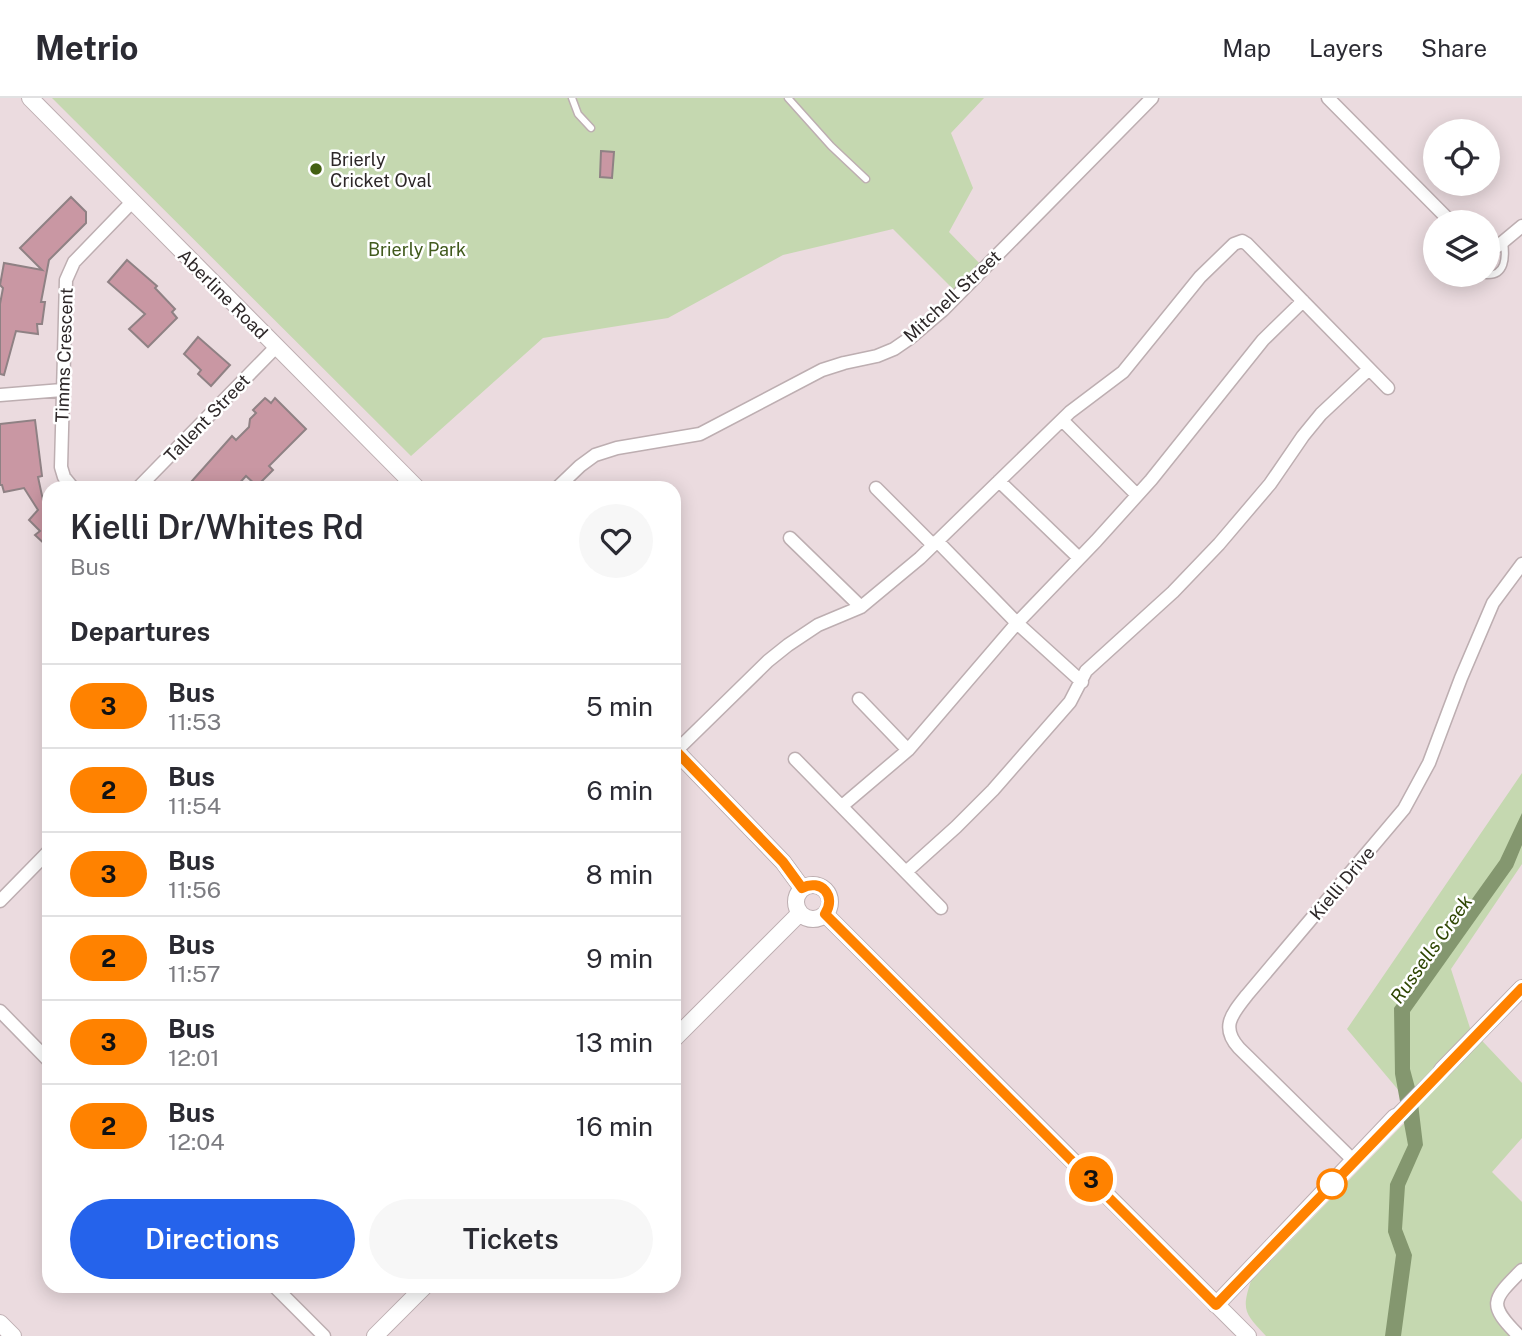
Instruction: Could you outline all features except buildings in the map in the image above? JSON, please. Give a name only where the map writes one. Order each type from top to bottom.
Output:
[{"type":"street","name":"Aberline Road","points":[[30,98],[410,481]]},
{"type":"street","name":"Mitchell Street","points":[[564,481],[596,455],[617,447],[700,434],[822,370],[894,349],[943,310],[1152,98]]},
{"type":"street","points":[[1328,98],[1439,210]]},
{"type":"street","name":"Timms Crescent","points":[[67,481],[61,467],[68,271],[132,202]]},
{"type":"street","points":[[1500,245],[1522,226]]},
{"type":"street","points":[[681,744],[788,645],[818,625],[861,607],[935,543],[1062,420],[1123,372],[1200,277],[1234,244],[1242,241],[1247,244],[1388,388]]},
{"type":"street","points":[[842,806],[908,750],[1017,623],[1137,495],[1263,340],[1303,301]]},
{"type":"street","name":"Tallent Street","points":[[145,481],[276,347]]},
{"type":"street","points":[[905,872],[956,828],[993,790],[1070,702],[1086,671],[1173,592],[1219,544],[1270,484],[1321,414],[1369,369]]},
{"type":"street","points":[[0,395],[62,390]]},
{"type":"street","points":[[1062,420],[1137,495]]},
{"type":"street","points":[[999,481],[1079,558]]},
{"type":"street","points":[[876,488],[1082,682]]},
{"type":"street","points":[[790,538],[861,607]]},
{"type":"street","name":"Kielli Drive","points":[[1353,1161],[1230,1038],[1229,1023],[1247,995],[1404,809],[1433,753],[1493,603],[1522,565]]},
{"type":"street","points":[[859,698],[908,750]]},
{"type":"street","points":[[681,756],[783,862],[802,888]]},
{"type":"street","points":[[795,759],[941,908]]},
{"type":"street","points":[[0,901],[42,858]]},
{"type":"street","points":[[813,884],[824,888],[830,897],[825,914],[810,919],[800,913],[796,903],[802,888],[813,884]]},
{"type":"street","points":[[681,1032],[800,913]]},
{"type":"street","points":[[825,914],[1248,1336]]},
{"type":"street","points":[[1216,1305],[1522,988]]},
{"type":"street","points":[[0,1011],[42,1053]]},
{"type":"street","points":[[1518,1336],[1499,1314],[1496,1303],[1501,1292],[1522,1270]]},
{"type":"street","points":[[281,1293],[324,1336]]},
{"type":"street","points":[[374,1336],[418,1293]]},
{"type":"street","points":[[0,1323],[13,1336]]},
{"type":"lane","points":[[572,98],[578,114],[591,128]]},
{"type":"lane","points":[[788,98],[831,146],[866,179]]},
{"type":"lane","points":[[1500,271],[1506,256],[1504,242]]},
{"type":"green space","name":"Brierly Park","points":[[52,98],[984,98],[951,133],[973,188],[949,232],[984,268],[958,294],[893,229],[783,255],[668,318],[543,338],[411,456]]},
{"type":"green space","points":[[1522,773],[1522,864],[1451,969],[1470,1028],[1522,1083],[1522,1138],[1492,1172],[1522,1202],[1522,1270],[1498,1297],[1519,1336],[1266,1336],[1247,1311],[1246,1299],[1251,1281],[1416,1111],[1347,1029]]},
{"type":"shaded area","points":[[1522,813],[1522,845],[1513,867],[1410,1012],[1410,1069],[1417,1095],[1423,1145],[1405,1186],[1402,1229],[1412,1255],[1401,1336],[1385,1336],[1396,1255],[1388,1232],[1390,1184],[1408,1145],[1395,1074],[1394,1008],[1500,860]]},
{"type":"bus line","name":"3","points":[[681,756],[783,862],[802,888],[813,884],[828,892],[830,903],[825,914],[1216,1305],[1522,988]]},
{"type":"place","name":"Brierly Cricket Oval","points":[[316,169]]},
{"type":"water label","name":"Russells Creek","points":[[1431,949]]}]
